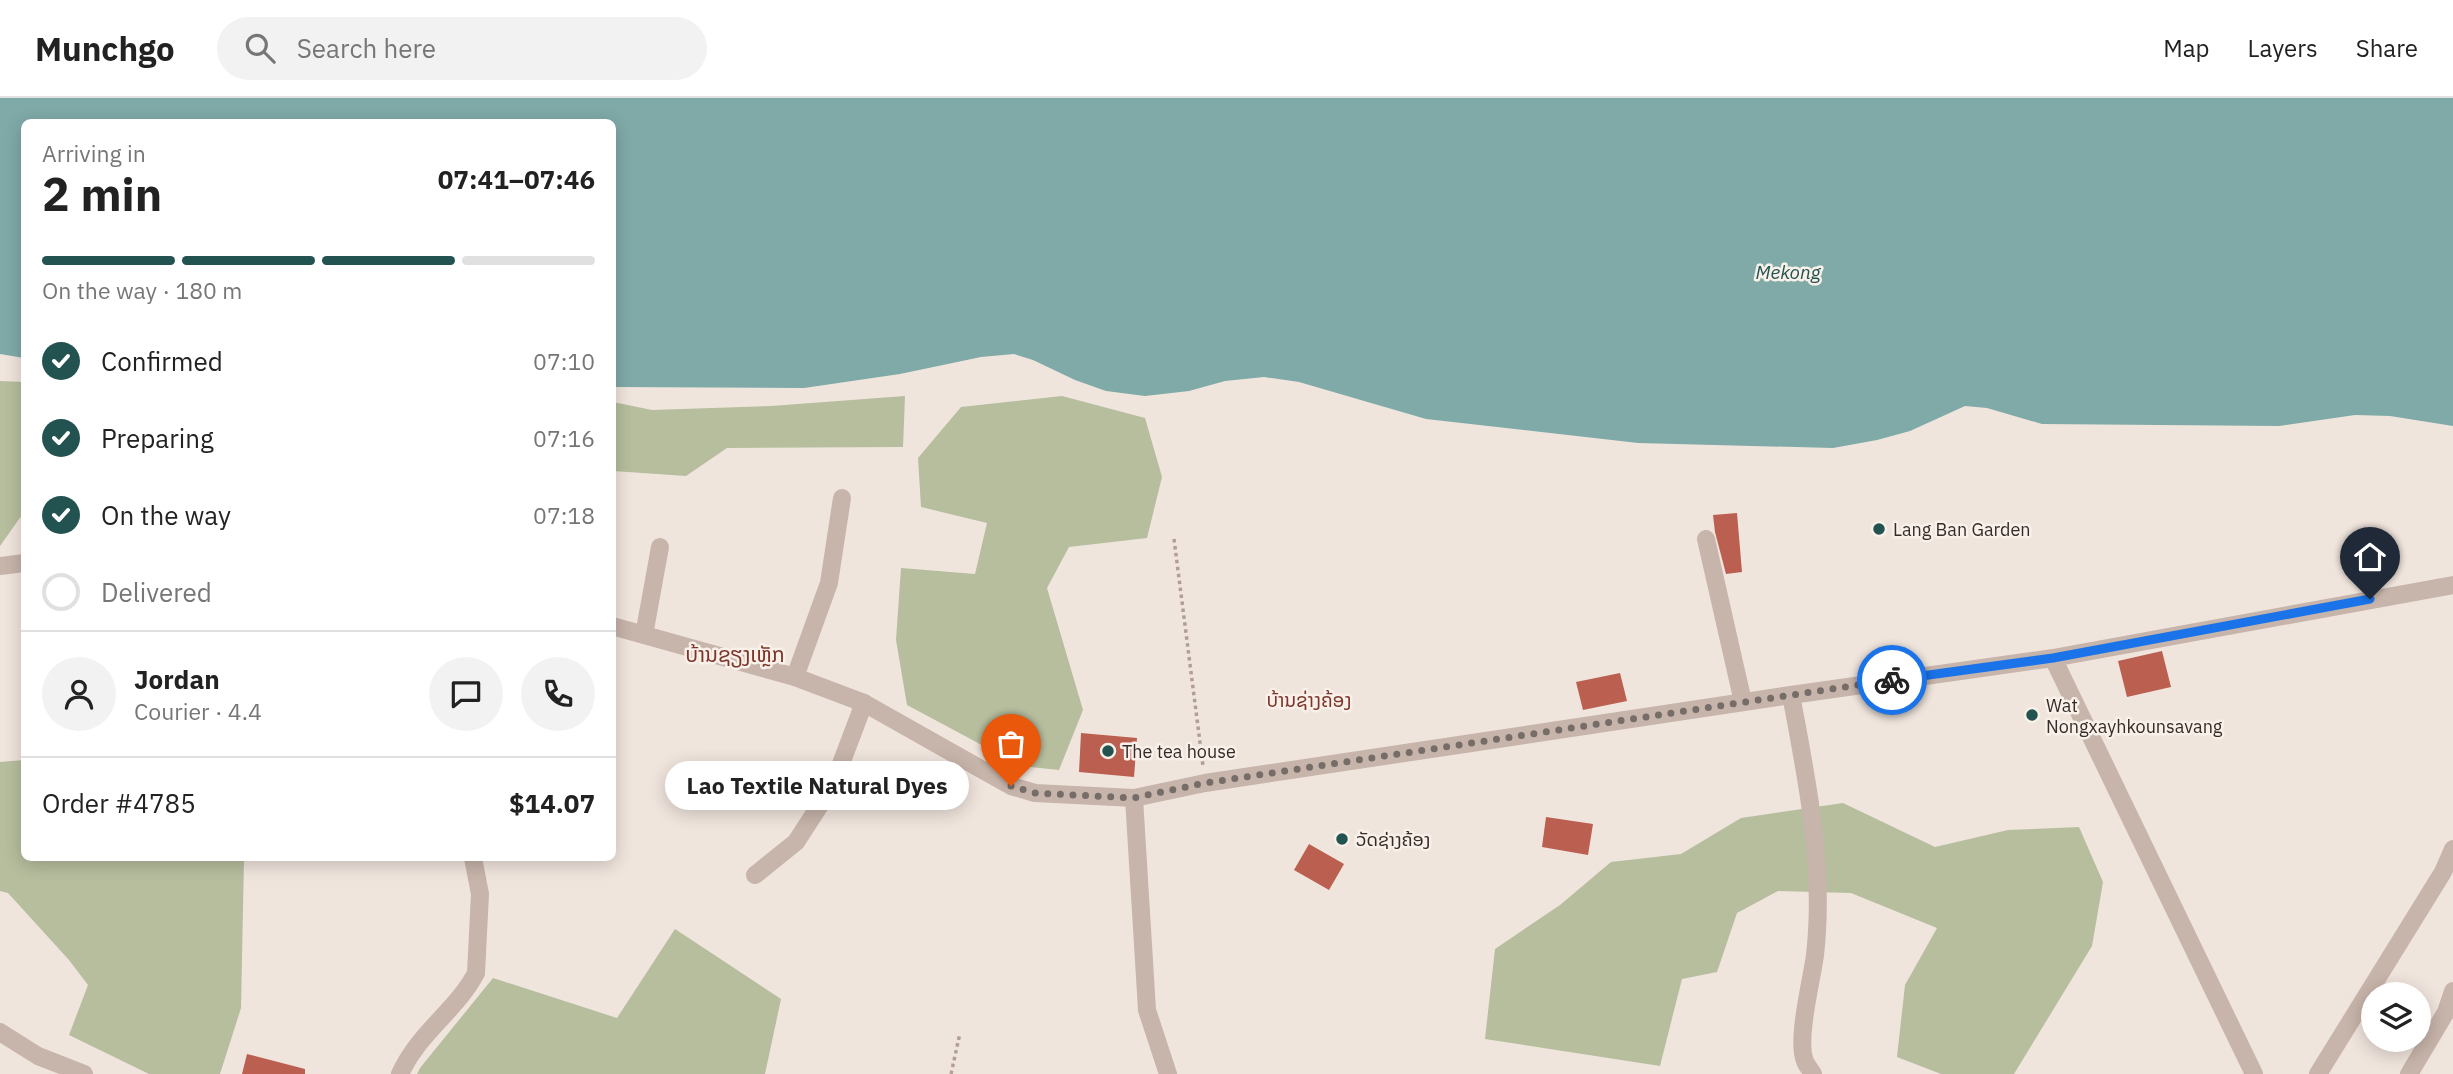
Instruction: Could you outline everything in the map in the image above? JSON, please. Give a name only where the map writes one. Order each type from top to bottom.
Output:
[{"type":"street","points":[[795,677],[829,583],[842,498]]},
{"type":"street","points":[[1706,539],[1743,702]]},
{"type":"street","points":[[644,635],[660,547]]},
{"type":"street","points":[[0,566],[21,563]]},
{"type":"street","points":[[616,627],[795,677],[864,703],[1011,786],[1035,793],[1133,798],[1205,783],[2053,658],[2453,585]]},
{"type":"street","points":[[2053,658],[2254,1074]]},
{"type":"street","points":[[1791,695],[1810,793],[1818,878],[1815,953],[1803,1028],[1804,1059],[1813,1074]]},
{"type":"street","points":[[755,876],[796,842],[833,785],[864,703]]},
{"type":"street","points":[[1133,798],[1147,1010],[1168,1074]]},
{"type":"street","points":[[2318,1074],[2443,872],[2453,849]]},
{"type":"street","points":[[400,1074],[407,1058],[470,984],[476,973],[480,894],[474,861]]},
{"type":"street","points":[[2409,1074],[2446,1012],[2453,991]]},
{"type":"street","points":[[0,1032],[38,1056],[84,1074]]},
{"type":"path","points":[[1174,539],[1205,783]]},
{"type":"path","points":[[951,1074],[960,1033]]},
{"type":"green space","points":[[0,381],[21,382],[21,516],[0,546]]},
{"type":"green space","points":[[905,396],[903,447],[727,448],[686,476],[616,471],[616,403],[652,410],[771,406]]},
{"type":"green space","points":[[1062,396],[1145,418],[1162,477],[1147,538],[1069,547],[1047,588],[1083,710],[1059,770],[1021,766],[907,705],[896,640],[901,568],[975,574],[987,523],[921,507],[918,458],[961,407]]},
{"type":"green space","points":[[21,760],[21,861],[244,861],[241,1008],[220,1074],[149,1074],[69,1035],[88,985],[8,893],[0,891],[0,762]]},
{"type":"green space","points":[[1843,803],[1935,847],[2008,830],[2079,827],[2103,882],[2092,946],[2014,1074],[1941,1074],[1897,1057],[1905,985],[1937,928],[1851,893],[1778,891],[1737,913],[1717,972],[1682,979],[1660,1066],[1485,1039],[1495,949],[1560,905],[1611,862],[1681,854],[1741,818]]},
{"type":"green space","points":[[675,929],[781,999],[765,1074],[417,1074],[493,978],[617,1018]]},
{"type":"water","name":"Mekong","points":[[0,98],[2453,98],[2453,426],[2390,416],[2355,415],[2279,426],[2042,424],[1987,408],[1965,406],[1910,431],[1833,448],[1638,443],[1426,419],[1299,382],[1264,377],[1225,381],[1189,391],[1145,396],[1106,391],[1014,354],[981,357],[900,374],[804,388],[616,387],[616,119],[21,119],[21,358],[0,354]]},
{"type":"building","points":[[1737,513],[1742,572],[1726,574],[1713,515]]},
{"type":"building","points":[[2162,651],[2171,687],[2127,697],[2118,661]]},
{"type":"building","points":[[1620,673],[1627,701],[1583,710],[1576,682]]},
{"type":"building","points":[[1081,733],[1137,738],[1134,777],[1079,772]]},
{"type":"building","points":[[1546,817],[1593,824],[1588,855],[1542,847]]},
{"type":"building","points":[[1309,844],[1344,864],[1329,890],[1294,870]]},
{"type":"building","points":[[247,1054],[305,1069],[305,1074],[242,1074]]},
{"type":"way so far","points":[[1011,786],[1035,793],[1133,798],[1205,783],[1892,680]]},
{"type":"place","name":"Lang Ban Garden","points":[[1879,529]]},
{"type":"place","name":"Wat Nongxayhkounsavang","points":[[2032,715]]},
{"type":"place","name":"The tea house","points":[[1108,751]]},
{"type":"place","name":"Lao Textile Natural Dyes","points":[[1011,786]]},
{"type":"place","name":"ວັດຊ່າງຄ້ອງ","points":[[1342,839]]},
{"type":"district","name":"ບ້ານຊຽງເຫຼັກ","points":[[735,654]]},
{"type":"district","name":"ບ້ານຊ່າງຄ້ອງ","points":[[1309,700]]},
{"type":"route","points":[[1892,680],[2053,658],[2370,599]]}]
